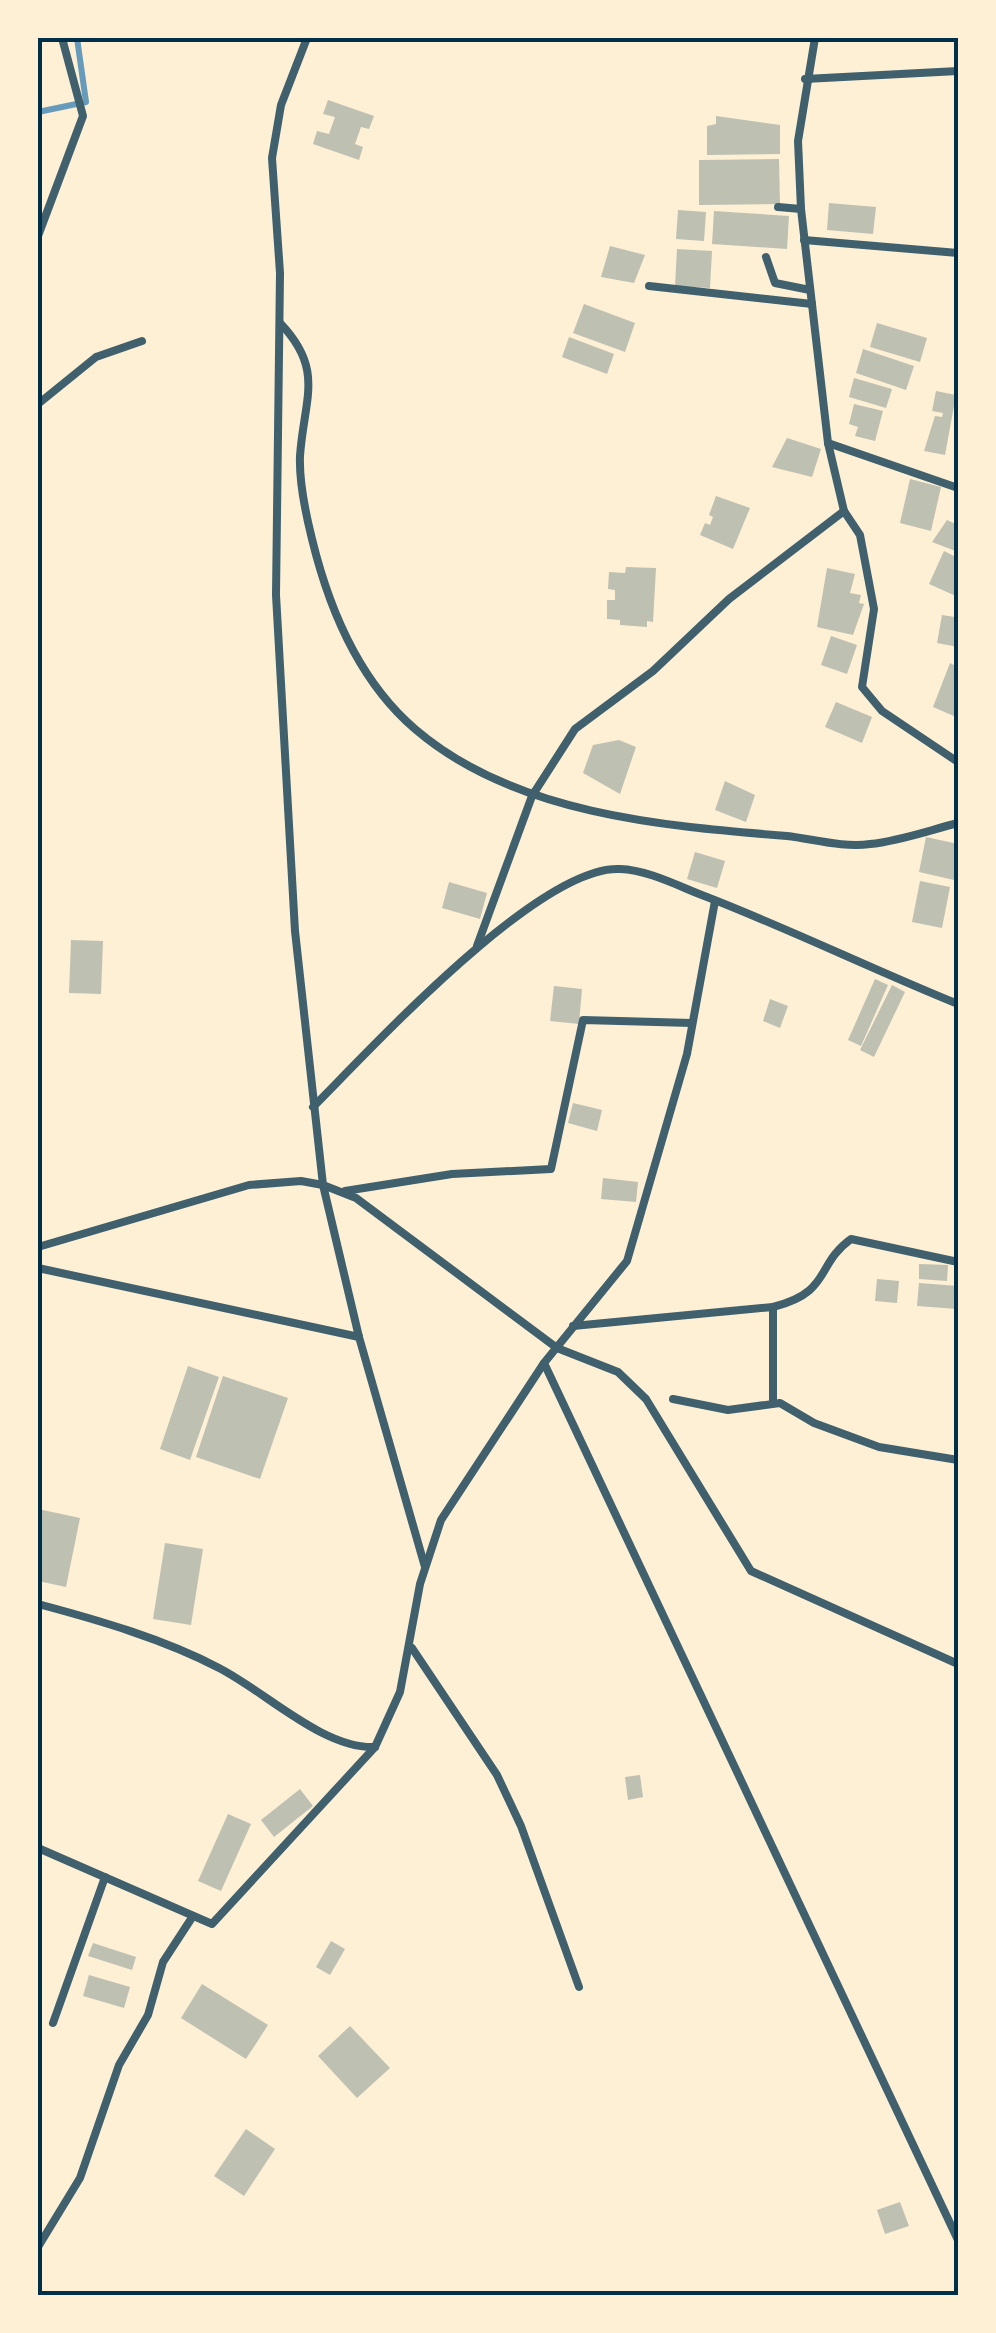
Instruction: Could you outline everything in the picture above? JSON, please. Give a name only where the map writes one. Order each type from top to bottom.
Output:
[{"type":"street","points":[[38,236],[83,116],[62,38]]},
{"type":"street","points":[[307,38],[281,105],[272,158],[280,323],[276,595],[295,930],[323,1185],[424,1567]]},
{"type":"street","points":[[815,38],[798,141],[801,209],[828,443],[844,511],[860,535],[874,609],[862,687],[868,699],[958,762]]},
{"type":"street","points":[[806,79],[958,71]]},
{"type":"street","points":[[778,208],[801,209]]},
{"type":"street","points":[[804,240],[958,253]]},
{"type":"street","points":[[766,257],[775,283],[810,290]]},
{"type":"street","points":[[649,286],[812,304]]},
{"type":"street","points":[[280,323],[304,348],[309,380],[300,461],[312,538],[362,670],[415,729],[482,772],[532,796],[707,830],[867,845],[958,823]]},
{"type":"street","points":[[38,404],[96,358],[142,342]]},
{"type":"street","points":[[828,443],[958,488]]},
{"type":"street","points":[[477,946],[532,796],[576,728],[652,671],[730,599],[844,511]]},
{"type":"street","points":[[313,1107],[477,946],[564,885],[590,874],[620,869],[715,900],[958,1004]]},
{"type":"street","points":[[38,1848],[212,1924],[375,1747],[388,1726],[411,1648],[424,1567],[441,1520],[544,1363],[611,1284],[633,1245],[692,1023],[715,900]]},
{"type":"street","points":[[345,1191],[452,1174],[551,1169],[583,1020],[692,1023]]},
{"type":"street","points":[[38,1248],[249,1185],[300,1181],[345,1191],[557,1348],[618,1372],[646,1399],[751,1572],[958,1664]]},
{"type":"street","points":[[573,1326],[773,1307],[798,1300],[820,1284],[852,1239],[958,1262]]},
{"type":"street","points":[[38,1268],[360,1336]]},
{"type":"street","points":[[773,1307],[773,1402]]},
{"type":"street","points":[[544,1363],[958,2240]]},
{"type":"street","points":[[673,1398],[728,1410],[773,1402],[878,1447],[958,1460]]},
{"type":"street","points":[[38,1604],[123,1630],[218,1667],[333,1740],[375,1747]]},
{"type":"street","points":[[411,1648],[497,1775],[521,1826],[578,1987]]},
{"type":"street","points":[[54,2023],[105,1877]]},
{"type":"street","points":[[38,2247],[80,2178],[120,2065],[148,2015],[163,1962],[193,1916]]},
{"type":"building","points":[[328,100],[374,116],[369,129],[361,127],[355,144],[363,147],[359,160],[313,144],[317,131],[329,134],[335,117],[323,114]]},
{"type":"building","points":[[716,116],[780,125],[780,154],[707,155],[707,126],[716,124]]},
{"type":"building","points":[[779,159],[780,204],[699,205],[699,160]]},
{"type":"building","points":[[829,203],[876,207],[873,234],[827,230]]},
{"type":"building","points":[[678,210],[706,212],[704,241],[676,239]]},
{"type":"building","points":[[714,211],[789,216],[787,249],[712,244]]},
{"type":"building","points":[[610,246],[645,255],[634,283],[601,277]]},
{"type":"building","points":[[677,249],[712,251],[710,288],[675,286]]},
{"type":"building","points":[[584,304],[635,323],[625,352],[573,333]]},
{"type":"building","points":[[877,323],[927,338],[920,362],[870,347]]},
{"type":"building","points":[[569,337],[614,354],[607,374],[562,357]]},
{"type":"building","points":[[863,349],[914,366],[906,390],[856,373]]},
{"type":"building","points":[[854,378],[892,389],[886,408],[849,397]]},
{"type":"building","points":[[936,391],[956,395],[945,455],[924,451],[935,416],[942,417],[943,413],[932,411]]},
{"type":"building","points":[[854,404],[883,411],[875,441],[855,436],[858,427],[849,424]]},
{"type":"building","points":[[787,438],[821,449],[812,477],[772,467]]},
{"type":"building","points":[[910,479],[941,487],[931,531],[900,523]]},
{"type":"building","points":[[716,496],[750,508],[733,549],[700,535],[705,523],[710,525],[713,517],[709,515]]},
{"type":"building","points":[[947,520],[958,525],[958,552],[932,542]]},
{"type":"building","points":[[944,551],[958,558],[958,597],[929,584]]},
{"type":"building","points":[[626,567],[656,568],[653,622],[647,621],[647,627],[620,625],[620,620],[607,619],[607,600],[615,600],[615,590],[608,589],[609,572],[625,573]]},
{"type":"building","points":[[827,568],[855,574],[850,593],[861,595],[859,603],[864,604],[853,635],[817,627]]},
{"type":"building","points":[[957,609],[958,647],[937,643],[942,615],[955,617]]},
{"type":"building","points":[[831,636],[857,645],[847,674],[821,665]]},
{"type":"building","points":[[950,663],[958,667],[956,717],[933,707]]},
{"type":"building","points":[[836,702],[872,717],[862,743],[825,727]]},
{"type":"building","points":[[619,740],[636,747],[620,794],[583,773],[593,745]]},
{"type":"building","points":[[725,781],[755,795],[746,822],[715,810]]},
{"type":"building","points":[[926,837],[958,844],[954,880],[919,872]]},
{"type":"building","points":[[695,852],[725,861],[717,888],[687,879]]},
{"type":"building","points":[[920,881],[950,887],[942,928],[912,922]]},
{"type":"building","points":[[449,882],[487,893],[480,919],[442,908]]},
{"type":"building","points":[[71,940],[103,941],[101,994],[69,993]]},
{"type":"building","points":[[875,979],[888,985],[861,1046],[848,1040]]},
{"type":"building","points":[[892,985],[905,992],[874,1057],[860,1050]]},
{"type":"building","points":[[554,986],[582,989],[579,1024],[550,1021]]},
{"type":"building","points":[[770,999],[788,1006],[780,1028],[763,1021]]},
{"type":"building","points":[[573,1103],[602,1110],[597,1131],[568,1123]]},
{"type":"building","points":[[603,1178],[638,1182],[636,1202],[601,1199]]},
{"type":"building","points":[[919,1264],[948,1265],[947,1281],[919,1279]]},
{"type":"building","points":[[877,1279],[899,1281],[897,1303],[875,1301]]},
{"type":"building","points":[[919,1283],[958,1286],[957,1309],[917,1306]]},
{"type":"building","points":[[188,1366],[219,1377],[190,1460],[160,1449]]},
{"type":"building","points":[[223,1376],[288,1398],[260,1479],[196,1457]]},
{"type":"building","points":[[38,1509],[80,1518],[66,1587],[38,1581]]},
{"type":"building","points":[[165,1543],[203,1549],[191,1625],[153,1619]]},
{"type":"building","points":[[640,1775],[643,1797],[628,1800],[625,1777]]},
{"type":"building","points":[[300,1789],[313,1806],[274,1837],[261,1820]]},
{"type":"building","points":[[228,1814],[251,1824],[221,1891],[198,1881]]},
{"type":"building","points":[[331,1941],[345,1949],[330,1975],[316,1967]]},
{"type":"building","points":[[93,1943],[136,1957],[132,1970],[88,1956]]},
{"type":"building","points":[[89,1975],[130,1987],[124,2008],[83,1996]]},
{"type":"building","points":[[202,1984],[268,2025],[246,2059],[181,2018]]},
{"type":"building","points":[[350,2026],[390,2068],[357,2098],[318,2056]]},
{"type":"building","points":[[246,2129],[275,2149],[244,2196],[214,2176]]},
{"type":"building","points":[[900,2202],[909,2226],[885,2234],[877,2210]]},
{"type":"waterway","points":[[38,112],[86,102],[77,38]]}]
